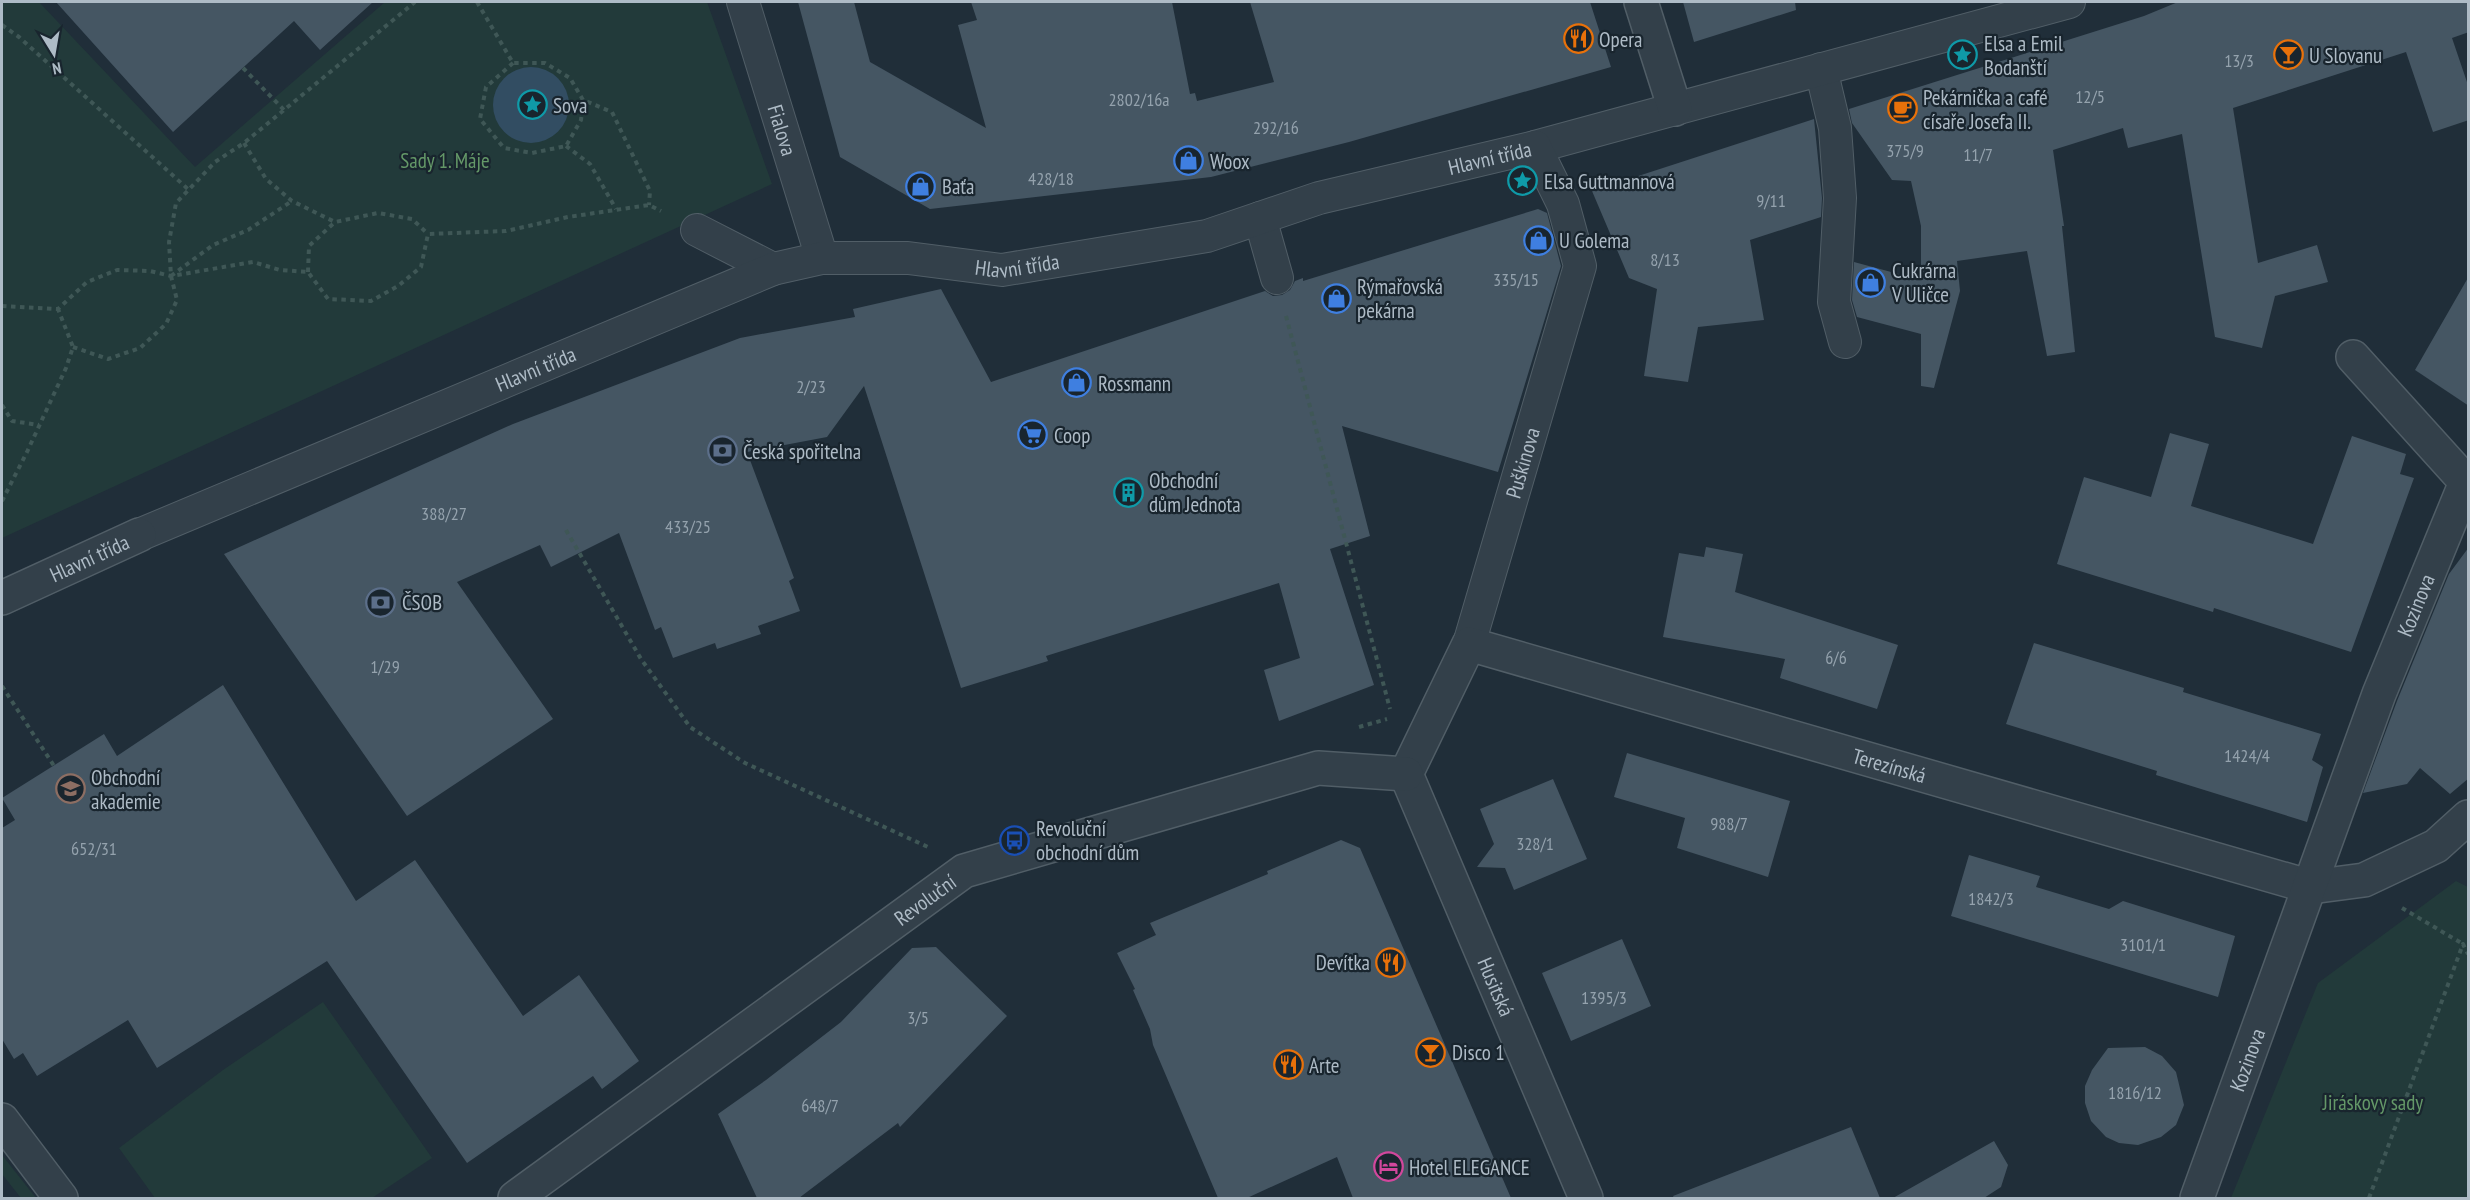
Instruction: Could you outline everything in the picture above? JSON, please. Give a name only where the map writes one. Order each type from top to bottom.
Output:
[{"type":"street","name":"Fialova","points":[[743,2],[822,258]]},
{"type":"street","points":[[1641,2],[1675,109]]},
{"type":"street","name":"Hlavní třída","points":[[2,598],[139,535],[772,269],[822,258],[908,258],[1002,270],[1207,236],[1319,198],[1535,147],[2069,2]]},
{"type":"street","points":[[1821,69],[1835,128],[1840,198],[1834,302],[1845,342]]},
{"type":"street","name":"Puškinova","points":[[1406,774],[1468,644],[1580,266],[1563,204],[1535,147]]},
{"type":"street","points":[[1260,218],[1277,278]]},
{"type":"street","points":[[697,230],[772,269]]},
{"type":"street","name":"Kozinova","points":[[2197,1198],[2311,888],[2379,694],[2466,482],[2353,357]]},
{"type":"street","name":"Terezínská","points":[[1468,644],[2311,888]]},
{"type":"street","name":"Revoluční","points":[[516,1198],[964,871],[1318,768],[1406,774]]},
{"type":"street","name":"Husitská","points":[[1406,774],[1586,1198]]},
{"type":"street","points":[[2311,888],[2364,879],[2436,846],[2469,817]]},
{"type":"street","points":[[2,1120],[61,1198]]},
{"type":"path","points":[[73,347],[108,359],[140,348],[166,324],[177,300],[171,276],[169,242],[176,203],[215,162],[244,143],[415,2]]},
{"type":"path","points":[[477,2],[513,63]]},
{"type":"path","points":[[2,25],[19,37],[189,190]]},
{"type":"path","points":[[513,63],[545,63],[570,78],[583,100],[581,120],[574,136],[566,146],[532,153],[504,148],[480,119],[486,87],[513,63]]},
{"type":"path","points":[[243,68],[284,110]]},
{"type":"path","points":[[583,100],[612,112],[650,191],[649,205]]},
{"type":"path","points":[[244,143],[266,179],[292,201],[336,222]]},
{"type":"path","points":[[566,146],[590,164],[616,210]]},
{"type":"path","points":[[171,276],[213,245],[248,230],[292,201]]},
{"type":"path","points":[[428,234],[421,267],[398,286],[371,301],[328,299],[308,273],[309,246],[336,222],[378,213],[412,219],[428,234],[506,231],[649,205],[697,230]]},
{"type":"path","points":[[2,306],[58,309],[87,282],[117,270],[150,271],[171,276],[253,262],[280,270],[308,273]]},
{"type":"path","points":[[2,501],[66,368],[73,347],[58,309]]},
{"type":"path","points":[[1285,310],[1406,774]]},
{"type":"path","points":[[2,405],[12,421],[39,425]]},
{"type":"path","points":[[566,530],[641,659],[690,727],[745,763],[931,848]]},
{"type":"path","points":[[2,686],[54,766]]},
{"type":"path","points":[[2395,904],[2463,944],[2469,954]]},
{"type":"path","points":[[2369,1198],[2463,944]]},
{"type":"green space","name":"Sady 1. Máje","points":[[2,2],[39,2],[195,167],[385,2],[707,2],[772,184],[2,538]]},
{"type":"green space","name":"Jiráskovy sady","points":[[2456,881],[2468,887],[2468,1198],[2231,1198],[2318,983]]},
{"type":"green space","points":[[323,1002],[432,1158],[372,1198],[155,1198],[119,1148],[223,1070]]},
{"type":"green space","points":[[2,1155],[36,1198],[21,1198],[2,1174]]},
{"type":"water","points":[[531,67],[545,70],[558,78],[566,91],[569,105],[566,119],[558,132],[545,140],[531,143],[517,140],[504,132],[496,119],[493,105],[496,91],[504,78],[517,70]]},
{"type":"building","points":[[56,2],[373,2],[320,50],[294,21],[173,132]]},
{"type":"building","points":[[798,2],[854,2],[870,62],[986,128],[958,25],[977,20],[971,2],[1172,2],[1190,94],[1195,93],[1197,101],[1274,82],[1250,2],[1590,2],[1611,67],[1349,142],[1211,177],[930,209],[840,157]]},
{"type":"building","points":[[1683,2],[1795,2],[1796,10],[1694,42]]},
{"type":"building","points":[[2178,2],[2469,2],[2469,32],[2452,38],[2469,88],[2469,120],[2433,132],[2406,52],[2233,108],[2258,263],[2317,245],[2328,282],[2275,296],[2262,348],[2215,337],[2182,134],[2128,148],[2123,128],[2053,150],[2064,226],[2062,226],[2075,352],[2047,356],[2027,251],[1957,261],[1960,291],[1934,388],[1921,386],[1921,334],[1857,317],[1852,300],[1854,262],[1921,280],[1921,226],[1911,181],[1892,180],[1852,123],[1849,109],[2144,16]]},
{"type":"building","points":[[1814,119],[1822,198],[1821,217],[1750,240],[1764,320],[1698,327],[1688,382],[1644,376],[1657,289],[1629,278],[1592,191]]},
{"type":"building","points":[[1538,209],[1547,213],[1561,266],[1498,472],[1342,426],[1370,536],[1330,549],[1374,685],[1279,721],[1264,670],[1300,658],[1279,583],[1046,656],[1048,661],[961,688],[864,386],[827,437],[747,452],[794,578],[789,581],[800,611],[758,626],[761,634],[717,649],[715,643],[673,658],[661,627],[655,630],[619,533],[551,567],[540,545],[457,582],[553,719],[407,816],[224,554],[513,424],[740,338],[855,317],[853,309],[941,289],[991,382],[1265,291],[1273,296],[1282,295],[1290,290],[1295,281],[1303,278],[1303,281]]},
{"type":"building","points":[[2469,276],[2469,406],[2415,370]]},
{"type":"building","points":[[2170,433],[2209,444],[2191,506],[2313,544],[2352,436],[2406,454],[2400,474],[2414,478],[2351,652],[2214,608],[2213,612],[2057,564],[2084,477],[2151,497]]},
{"type":"building","points":[[1706,547],[1743,554],[1735,592],[1898,645],[1877,709],[1780,678],[1785,659],[1663,637],[1679,553],[1704,557]]},
{"type":"building","points":[[2469,547],[2469,778],[2450,794],[2420,768],[2407,784],[2363,793],[2397,701],[2449,574]]},
{"type":"building","points":[[2034,643],[2184,688],[2183,692],[2321,734],[2312,760],[2323,767],[2307,822],[2156,775],[2157,771],[2006,724]]},
{"type":"building","points":[[223,685],[356,901],[415,860],[523,1016],[579,975],[639,1061],[602,1089],[593,1076],[467,1163],[327,961],[157,1068],[128,1020],[37,1076],[23,1053],[14,1059],[2,1039],[2,828],[15,820],[2,798],[104,734],[117,756]]},
{"type":"building","points":[[1627,753],[1790,801],[1768,877],[1677,848],[1685,818],[1614,797]]},
{"type":"building","points":[[1553,779],[1587,859],[1514,890],[1505,868],[1477,867],[1494,844],[1480,809]]},
{"type":"building","points":[[1341,840],[1360,848],[1511,1198],[1353,1198],[1337,1157],[1247,1198],[1218,1198],[1153,1045],[1150,1029],[1133,990],[1135,989],[1117,953],[1156,935],[1150,923],[1268,874],[1267,871]]},
{"type":"building","points":[[1969,855],[2040,876],[2036,887],[2109,909],[2123,901],[2235,936],[2218,997],[1951,916]]},
{"type":"building","points":[[1622,939],[1651,1006],[1571,1041],[1542,973]]},
{"type":"building","points":[[936,947],[1007,1016],[900,1127],[898,1123],[799,1198],[757,1198],[718,1114],[841,1022],[912,948]]},
{"type":"building","points":[[2145,1047],[2162,1056],[2176,1072],[2184,1105],[2176,1125],[2161,1137],[2138,1145],[2119,1143],[2106,1137],[2091,1121],[2085,1103],[2085,1086],[2092,1070],[2108,1048]]},
{"type":"building","points":[[1851,1127],[1880,1198],[1674,1198],[1673,1196]]},
{"type":"building","points":[[1994,1141],[2008,1165],[2001,1187],[1984,1198],[1893,1198]]},
{"type":"place","name":"Opera","points":[[1578,39]]},
{"type":"place","name":"Elsa a Emil Bodanští","points":[[1963,55]]},
{"type":"place","name":"U Slovanu","points":[[2288,55]]},
{"type":"place","name":"Sova","points":[[532,105]]},
{"type":"place","name":"Pekárnička a café císaře Josefa II.","points":[[1902,109]]},
{"type":"place","name":"Woox","points":[[1189,161]]},
{"type":"place","name":"Elsa Guttmannová","points":[[1523,181]]},
{"type":"place","name":"Baťa","points":[[921,186]]},
{"type":"place","name":"U Golema","points":[[1538,240]]},
{"type":"place","name":"Cukrárna V Uličce","points":[[1871,282]]},
{"type":"place","name":"Rýmařovská pekárna","points":[[1336,298]]},
{"type":"place","name":"Rossmann","points":[[1077,383]]},
{"type":"place","name":"Coop","points":[[1033,435]]},
{"type":"place","name":"Česká spořitelna","points":[[722,451]]},
{"type":"place","name":"Obchodní dům Jednota","points":[[1128,492]]},
{"type":"place","name":"ČSOB","points":[[381,602]]},
{"type":"place","name":"Obchodní akademie","points":[[70,789]]},
{"type":"place","name":"Revoluční obchodní dům","points":[[1015,840]]},
{"type":"place","name":"Devítka","points":[[1391,962]]},
{"type":"place","name":"Disco 1","points":[[1431,1052]]},
{"type":"place","name":"Arte","points":[[1288,1065]]},
{"type":"place","name":"Hotel ELEGANCE","points":[[1388,1167]]}]
